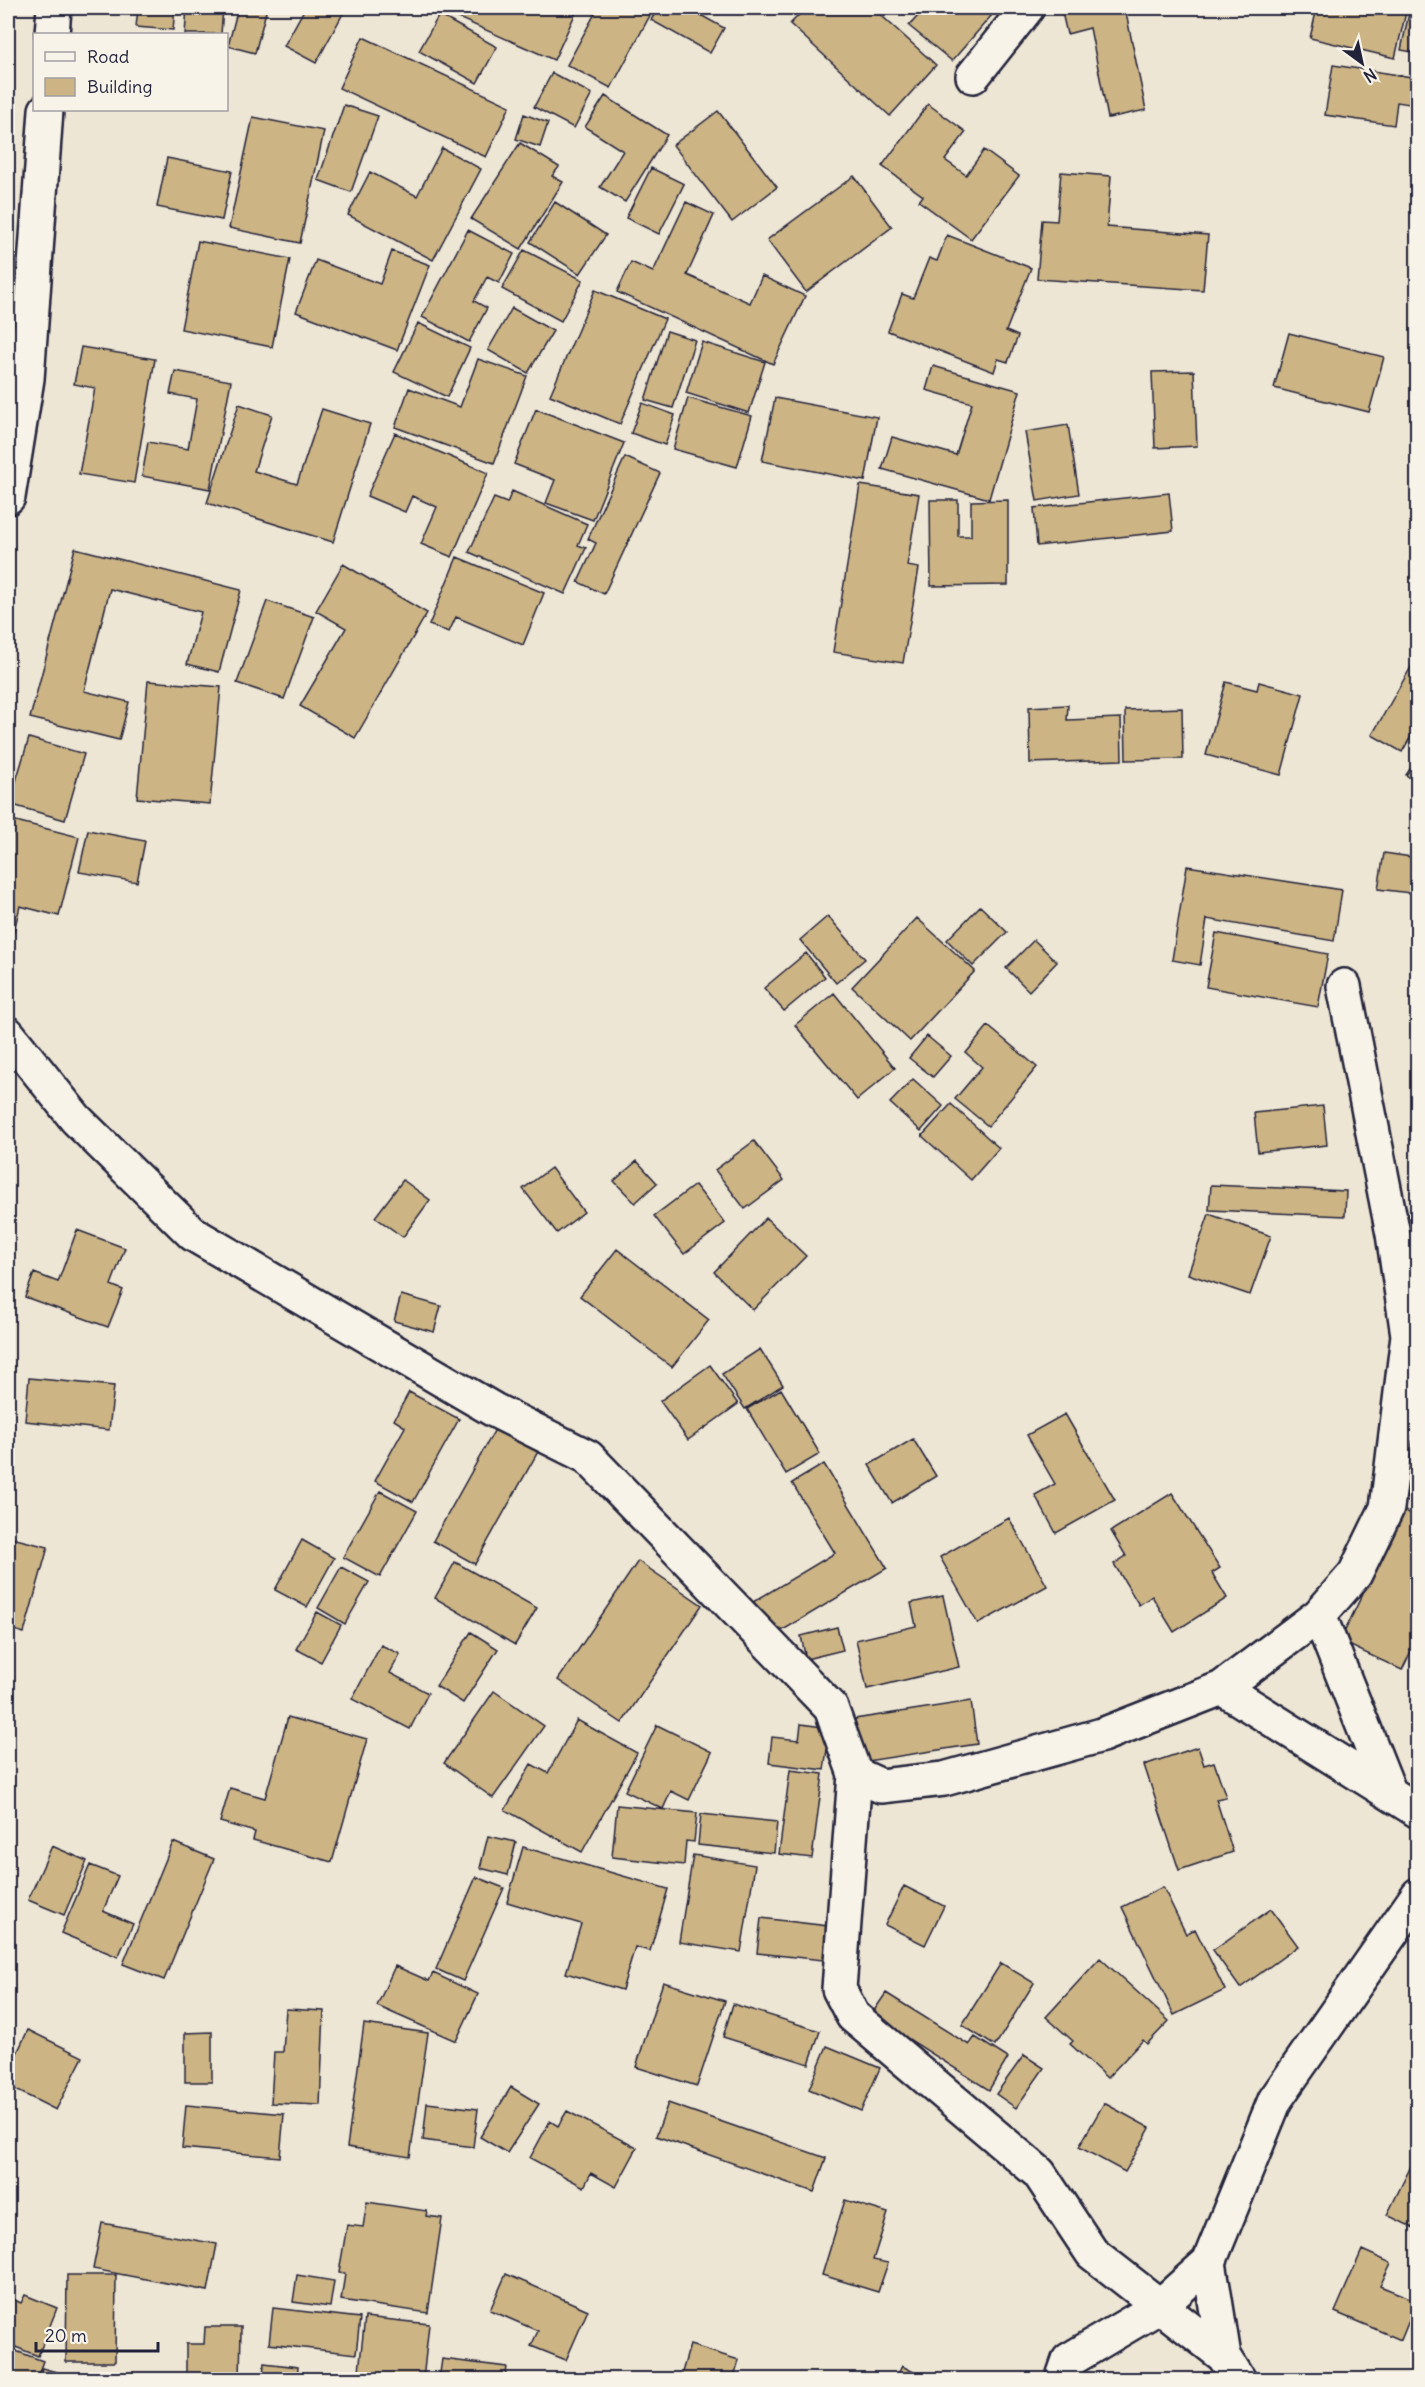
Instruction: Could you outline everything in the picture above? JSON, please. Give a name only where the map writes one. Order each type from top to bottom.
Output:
[{"type":"street","points":[[52,33],[54,8]]},
{"type":"street","points":[[973,76],[1027,8]]},
{"type":"street","points":[[8,497],[17,377],[46,111]]},
{"type":"street","points":[[855,1774],[881,1786],[944,1779],[1102,1736],[1222,1688],[1319,1615],[1355,1574],[1387,1508],[1408,1335],[1394,1234],[1344,986]]},
{"type":"street","points":[[8,1034],[76,1119],[193,1234],[277,1281],[494,1410],[588,1457],[831,1708],[855,1774],[839,1989],[854,2016],[1039,2173],[1092,2253],[1160,2306],[1232,2368]]},
{"type":"street","points":[[1319,1615],[1389,1791]]},
{"type":"street","points":[[1222,1688],[1418,1811]]},
{"type":"street","points":[[1062,2379],[1069,2360],[1160,2306],[1209,2262],[1275,2100],[1418,1895]]},
{"type":"street","points":[[1209,2262],[1232,2368]]},
{"type":"building","points":[[138,8],[175,8],[173,30],[136,27]]},
{"type":"building","points":[[187,8],[223,8],[221,33],[185,33]]},
{"type":"building","points":[[238,8],[267,8],[255,53],[228,46]]},
{"type":"building","points":[[305,8],[346,8],[316,63],[284,46]]},
{"type":"building","points":[[436,8],[578,8],[554,60]]},
{"type":"building","points":[[598,8],[654,8],[611,88],[567,65]]},
{"type":"building","points":[[658,8],[688,8],[724,28],[710,53],[651,20]]},
{"type":"building","points":[[806,8],[873,8],[936,65],[890,116],[790,24]]},
{"type":"building","points":[[925,8],[998,8],[952,61],[909,26]]},
{"type":"building","points":[[1061,8],[1125,8],[1146,110],[1108,118],[1090,28],[1067,34]]},
{"type":"building","points":[[1317,8],[1407,8],[1395,58],[1310,38]]},
{"type":"building","points":[[1410,8],[1418,8],[1418,53],[1401,50]]},
{"type":"building","points":[[439,15],[497,47],[477,83],[419,51]]},
{"type":"building","points":[[363,37],[510,106],[486,157],[339,88]]},
{"type":"building","points":[[1333,65],[1418,78],[1416,105],[1397,102],[1394,125],[1325,115]]},
{"type":"building","points":[[552,73],[592,94],[574,128],[534,107]]},
{"type":"building","points":[[605,96],[667,135],[625,202],[600,187],[623,151],[585,127]]},
{"type":"building","points":[[928,104],[966,132],[945,160],[966,175],[984,150],[1019,176],[971,239],[919,201],[923,196],[882,166]]},
{"type":"building","points":[[344,105],[378,116],[351,192],[318,180]]},
{"type":"building","points":[[718,111],[777,187],[732,222],[673,145]]},
{"type":"building","points":[[524,114],[548,123],[540,147],[516,139]]},
{"type":"building","points":[[253,117],[324,131],[300,243],[229,228]]},
{"type":"building","points":[[520,143],[559,167],[552,176],[563,182],[521,249],[471,219]]},
{"type":"building","points":[[442,148],[481,169],[433,260],[348,215],[370,172],[417,196]]},
{"type":"building","points":[[167,158],[232,171],[222,220],[157,207]]},
{"type":"building","points":[[651,168],[684,184],[659,234],[626,218]]},
{"type":"building","points":[[1061,172],[1111,176],[1107,227],[1208,235],[1203,290],[1037,279],[1042,220],[1057,221]]},
{"type":"building","points":[[854,176],[892,227],[806,292],[767,240]]},
{"type":"building","points":[[555,202],[606,235],[580,274],[530,242]]},
{"type":"building","points":[[686,202],[714,215],[687,275],[750,303],[762,276],[805,296],[773,364],[617,292],[631,262],[653,272]]},
{"type":"building","points":[[468,230],[514,254],[499,283],[487,277],[474,301],[487,308],[469,342],[422,317]]},
{"type":"building","points":[[947,235],[1031,268],[1006,331],[1018,336],[1008,362],[998,359],[994,372],[888,331],[902,294],[913,298],[929,258],[937,261]]},
{"type":"building","points":[[198,241],[290,259],[272,347],[181,329]]},
{"type":"building","points":[[524,250],[583,280],[561,321],[502,289]]},
{"type":"building","points":[[392,251],[430,265],[397,350],[296,312],[316,260],[380,284]]},
{"type":"building","points":[[595,290],[665,319],[620,424],[550,395]]},
{"type":"building","points":[[512,308],[553,331],[528,373],[488,350]]},
{"type":"building","points":[[418,323],[470,348],[447,397],[394,372]]},
{"type":"building","points":[[667,331],[695,340],[673,408],[645,400]]},
{"type":"building","points":[[1289,333],[1384,357],[1369,412],[1274,388]]},
{"type":"building","points":[[702,342],[765,362],[749,413],[686,393]]},
{"type":"building","points":[[81,347],[155,359],[134,483],[79,474],[95,388],[74,384]]},
{"type":"building","points":[[478,359],[527,376],[494,463],[395,427],[409,388],[460,407]]},
{"type":"building","points":[[933,366],[1020,391],[989,499],[882,469],[892,437],[956,455],[972,403],[926,390]]},
{"type":"building","points":[[175,371],[231,381],[210,489],[142,476],[148,442],[188,449],[197,399],[170,394]]},
{"type":"building","points":[[1194,371],[1197,446],[1155,448],[1152,372]]},
{"type":"building","points":[[688,398],[752,416],[737,467],[673,449]]},
{"type":"building","points":[[775,398],[877,417],[865,481],[762,461]]},
{"type":"building","points":[[642,403],[675,415],[665,445],[631,433]]},
{"type":"building","points":[[239,404],[272,415],[254,471],[297,484],[322,409],[370,424],[333,542],[207,503]]},
{"type":"building","points":[[536,409],[624,443],[593,520],[546,503],[555,480],[514,464]]},
{"type":"building","points":[[1068,425],[1079,494],[1037,501],[1025,432]]},
{"type":"building","points":[[395,433],[488,473],[452,557],[421,544],[437,507],[412,496],[405,512],[367,496]]},
{"type":"building","points":[[625,457],[660,473],[604,594],[578,582],[596,543],[588,539]]},
{"type":"building","points":[[860,485],[919,494],[907,566],[919,568],[903,663],[833,652]]},
{"type":"building","points":[[512,491],[587,524],[578,545],[586,548],[565,594],[469,552],[494,498],[507,503]]},
{"type":"building","points":[[1169,493],[1173,531],[1037,546],[1034,508]]},
{"type":"building","points":[[930,500],[958,500],[958,536],[971,536],[971,501],[1008,500],[1008,585],[931,586]]},
{"type":"building","points":[[75,548],[241,590],[219,672],[187,664],[201,612],[110,589],[84,691],[129,702],[119,740],[30,718]]},
{"type":"building","points":[[457,557],[544,593],[523,645],[456,617],[449,632],[429,625]]},
{"type":"building","points":[[343,564],[427,613],[355,738],[300,706],[346,628],[316,611]]},
{"type":"building","points":[[267,601],[314,617],[284,699],[237,683]]},
{"type":"building","points":[[1418,655],[1418,724],[1402,752],[1372,735]]},
{"type":"building","points":[[148,681],[221,687],[210,804],[137,798]]},
{"type":"building","points":[[1226,682],[1257,690],[1259,682],[1303,694],[1281,775],[1206,755]]},
{"type":"building","points":[[1068,705],[1067,720],[1121,718],[1122,760],[1030,763],[1029,707]]},
{"type":"building","points":[[1182,708],[1183,759],[1126,760],[1125,710]]},
{"type":"building","points":[[29,738],[84,754],[65,820],[9,804]]},
{"type":"building","points":[[1418,757],[1418,783],[1406,775]]},
{"type":"building","points":[[8,819],[79,837],[59,916],[20,906],[8,956]]},
{"type":"building","points":[[88,830],[145,841],[137,882],[79,872]]},
{"type":"building","points":[[1384,853],[1418,858],[1418,894],[1378,889]]},
{"type":"building","points":[[1187,866],[1342,890],[1334,941],[1207,919],[1200,965],[1172,960]]},
{"type":"building","points":[[980,906],[1007,932],[973,966],[947,940]]},
{"type":"building","points":[[828,916],[865,959],[836,983],[800,940]]},
{"type":"building","points":[[917,918],[975,971],[910,1041],[852,987]]},
{"type":"building","points":[[1216,933],[1328,954],[1318,1007],[1206,987]]},
{"type":"building","points":[[1034,940],[1057,962],[1029,991],[1006,968]]},
{"type":"building","points":[[806,953],[825,977],[784,1011],[764,988]]},
{"type":"building","points":[[834,993],[895,1068],[857,1100],[795,1025]]},
{"type":"building","points":[[988,1026],[1037,1067],[988,1126],[955,1099],[982,1067],[966,1053]]},
{"type":"building","points":[[927,1036],[951,1056],[933,1077],[909,1058]]},
{"type":"building","points":[[913,1079],[943,1106],[921,1131],[890,1103]]},
{"type":"building","points":[[951,1104],[999,1148],[971,1180],[922,1136]]},
{"type":"building","points":[[1323,1106],[1327,1145],[1258,1152],[1254,1113]]},
{"type":"building","points":[[754,1141],[784,1180],[745,1209],[715,1170]]},
{"type":"building","points":[[637,1161],[657,1183],[635,1203],[614,1181]]},
{"type":"building","points":[[551,1168],[584,1212],[557,1233],[523,1189]]},
{"type":"building","points":[[403,1180],[430,1200],[403,1237],[375,1217]]},
{"type":"building","points":[[695,1185],[725,1223],[684,1254],[654,1216]]},
{"type":"building","points":[[1211,1185],[1346,1191],[1345,1216],[1209,1210]]},
{"type":"building","points":[[1209,1214],[1271,1236],[1250,1295],[1188,1274]]},
{"type":"building","points":[[766,1218],[806,1256],[753,1310],[714,1272]]},
{"type":"building","points":[[77,1230],[125,1248],[111,1285],[123,1290],[108,1327],[25,1297],[34,1273],[58,1282]]},
{"type":"building","points":[[617,1249],[709,1320],[672,1367],[580,1296]]},
{"type":"building","points":[[401,1295],[441,1306],[434,1332],[394,1321]]},
{"type":"building","points":[[760,1349],[783,1385],[745,1409],[722,1374]]},
{"type":"building","points":[[710,1365],[738,1404],[688,1440],[660,1401]]},
{"type":"building","points":[[29,1378],[114,1386],[109,1430],[25,1421]]},
{"type":"building","points":[[781,1389],[820,1454],[786,1474],[747,1409]]},
{"type":"building","points":[[409,1392],[459,1419],[413,1502],[375,1481],[405,1427],[394,1420]]},
{"type":"building","points":[[1418,1398],[1418,1439],[1406,1436]]},
{"type":"building","points":[[1065,1414],[1115,1500],[1056,1533],[1035,1495],[1055,1484],[1027,1435]]},
{"type":"building","points":[[498,1424],[540,1448],[475,1564],[433,1541]]},
{"type":"building","points":[[913,1439],[936,1476],[892,1503],[869,1465]]},
{"type":"building","points":[[8,1464],[16,1466],[8,1491]]},
{"type":"building","points":[[824,1464],[887,1568],[773,1636],[753,1602],[835,1553],[792,1483]]},
{"type":"building","points":[[1418,1479],[1418,1506],[1406,1501]]},
{"type":"building","points":[[380,1491],[417,1511],[380,1577],[343,1557]]},
{"type":"building","points":[[1172,1493],[1220,1568],[1212,1573],[1227,1598],[1174,1632],[1152,1596],[1139,1605],[1114,1564],[1126,1556],[1111,1531]]},
{"type":"building","points":[[1403,1510],[1418,1517],[1418,1637],[1402,1670],[1340,1641]]},
{"type":"building","points":[[1009,1518],[1047,1586],[978,1624],[940,1557]]},
{"type":"building","points":[[8,1537],[48,1547],[24,1633],[8,1628]]},
{"type":"building","points":[[302,1540],[334,1558],[307,1607],[275,1590]]},
{"type":"building","points":[[638,1561],[702,1605],[622,1723],[558,1680]]},
{"type":"building","points":[[455,1562],[537,1608],[515,1645],[435,1598]]},
{"type":"building","points":[[341,1567],[369,1582],[345,1624],[318,1608]]},
{"type":"building","points":[[943,1596],[959,1667],[867,1689],[856,1640],[916,1626],[911,1603]]},
{"type":"building","points":[[317,1612],[341,1625],[321,1662],[296,1649]]},
{"type":"building","points":[[837,1627],[843,1650],[806,1659],[801,1636]]},
{"type":"building","points":[[471,1632],[498,1649],[463,1703],[436,1686]]},
{"type":"building","points":[[381,1645],[400,1654],[390,1673],[428,1693],[410,1729],[352,1699]]},
{"type":"building","points":[[494,1691],[544,1726],[493,1798],[444,1763]]},
{"type":"building","points":[[971,1701],[977,1744],[861,1762],[855,1719]]},
{"type":"building","points":[[288,1717],[367,1739],[332,1862],[253,1840],[255,1832],[220,1822],[230,1788],[265,1798]]},
{"type":"building","points":[[577,1720],[637,1753],[582,1852],[505,1810],[531,1764],[548,1773]]},
{"type":"building","points":[[801,1724],[830,1728],[824,1770],[769,1763],[772,1737],[799,1740]]},
{"type":"building","points":[[657,1725],[712,1752],[689,1800],[671,1791],[663,1809],[625,1791]]},
{"type":"building","points":[[1198,1747],[1204,1765],[1214,1762],[1226,1797],[1216,1799],[1233,1852],[1179,1870],[1144,1765]]},
{"type":"building","points":[[790,1770],[823,1774],[812,1858],[779,1854]]},
{"type":"building","points":[[617,1805],[697,1813],[694,1842],[686,1841],[684,1865],[612,1857]]},
{"type":"building","points":[[701,1814],[777,1822],[774,1853],[698,1845]]},
{"type":"building","points":[[488,1836],[516,1842],[508,1875],[480,1868]]},
{"type":"building","points":[[173,1842],[214,1859],[164,1980],[123,1964]]},
{"type":"building","points":[[52,1846],[87,1861],[64,1915],[28,1900]]},
{"type":"building","points":[[523,1847],[668,1889],[650,1951],[635,1947],[622,1990],[566,1973],[581,1924],[507,1902]]},
{"type":"building","points":[[693,1855],[755,1865],[741,1952],[679,1942]]},
{"type":"building","points":[[90,1865],[118,1876],[103,1911],[133,1924],[118,1957],[61,1933]]},
{"type":"building","points":[[476,1877],[504,1888],[463,1981],[436,1969]]},
{"type":"building","points":[[904,1886],[944,1906],[925,1945],[885,1925]]},
{"type":"building","points":[[1163,1887],[1186,1934],[1195,1929],[1225,1990],[1174,2015],[1122,1907]]},
{"type":"building","points":[[1271,1909],[1298,1946],[1240,1988],[1213,1950]]},
{"type":"building","points":[[761,1918],[828,1926],[823,1960],[757,1953]]},
{"type":"building","points":[[1100,1958],[1169,2021],[1147,2044],[1143,2040],[1107,2078],[1070,2044],[1073,2041],[1046,2017]]},
{"type":"building","points":[[1001,1963],[1034,1983],[995,2046],[962,2025]]},
{"type":"building","points":[[395,1966],[429,1981],[433,1973],[478,1994],[456,2041],[377,2006]]},
{"type":"building","points":[[663,1982],[725,2001],[697,2086],[636,2067]]},
{"type":"building","points":[[886,1993],[969,2045],[975,2037],[1008,2058],[989,2090],[871,2015]]},
{"type":"building","points":[[733,2004],[820,2031],[809,2064],[723,2037]]},
{"type":"building","points":[[286,2009],[324,2011],[320,2105],[271,2103],[274,2052],[283,2052]]},
{"type":"building","points":[[364,2024],[428,2033],[410,2157],[347,2147]]},
{"type":"building","points":[[28,2030],[83,2057],[56,2110],[8,2086],[8,2072]]},
{"type":"building","points":[[212,2032],[212,2082],[185,2082],[185,2033]]},
{"type":"building","points":[[827,2046],[880,2068],[861,2111],[809,2089]]},
{"type":"building","points":[[1024,2055],[1044,2068],[1016,2108],[996,2094]]},
{"type":"building","points":[[511,2087],[539,2104],[507,2153],[480,2137]]},
{"type":"building","points":[[427,2103],[478,2109],[473,2147],[423,2140]]},
{"type":"building","points":[[668,2103],[826,2158],[814,2192],[656,2136]]},
{"type":"building","points":[[1104,2103],[1150,2128],[1125,2172],[1079,2147]]},
{"type":"building","points":[[186,2105],[284,2114],[280,2157],[182,2148]]},
{"type":"building","points":[[567,2111],[637,2148],[616,2187],[591,2173],[584,2187],[530,2158],[550,2121],[558,2126]]},
{"type":"building","points":[[1418,2152],[1418,2230],[1387,2215]]},
{"type":"building","points":[[845,2200],[888,2213],[873,2260],[888,2263],[878,2292],[822,2275]]},
{"type":"building","points":[[367,2202],[427,2211],[426,2216],[442,2218],[428,2313],[341,2300],[345,2274],[339,2273],[347,2225],[363,2227]]},
{"type":"building","points":[[102,2223],[217,2244],[208,2291],[93,2269]]},
{"type":"building","points":[[1362,2250],[1391,2263],[1380,2286],[1417,2301],[1401,2340],[1335,2312]]},
{"type":"building","points":[[506,2274],[588,2310],[566,2360],[531,2346],[538,2331],[490,2310]]},
{"type":"building","points":[[67,2275],[116,2275],[115,2362],[66,2362]]},
{"type":"building","points":[[297,2275],[334,2281],[330,2307],[293,2302]]},
{"type":"building","points":[[25,2295],[57,2308],[38,2356],[8,2344],[8,2297],[21,2303]]},
{"type":"building","points":[[273,2308],[360,2318],[356,2354],[269,2344]]},
{"type":"building","points":[[365,2317],[429,2324],[423,2380],[358,2380]]},
{"type":"building","points":[[205,2327],[241,2327],[240,2380],[186,2380],[186,2344],[204,2344]]},
{"type":"building","points":[[690,2345],[739,2360],[733,2380],[680,2379]]},
{"type":"building","points":[[8,2348],[43,2361],[36,2380],[8,2380]]},
{"type":"building","points":[[442,2359],[507,2367],[505,2380],[439,2380]]},
{"type":"building","points":[[264,2363],[298,2367],[297,2380],[263,2380]]},
{"type":"building","points":[[902,2366],[929,2380],[895,2380]]},
{"type":"building","points":[[42,2368],[60,2373],[58,2380],[38,2380]]}]
